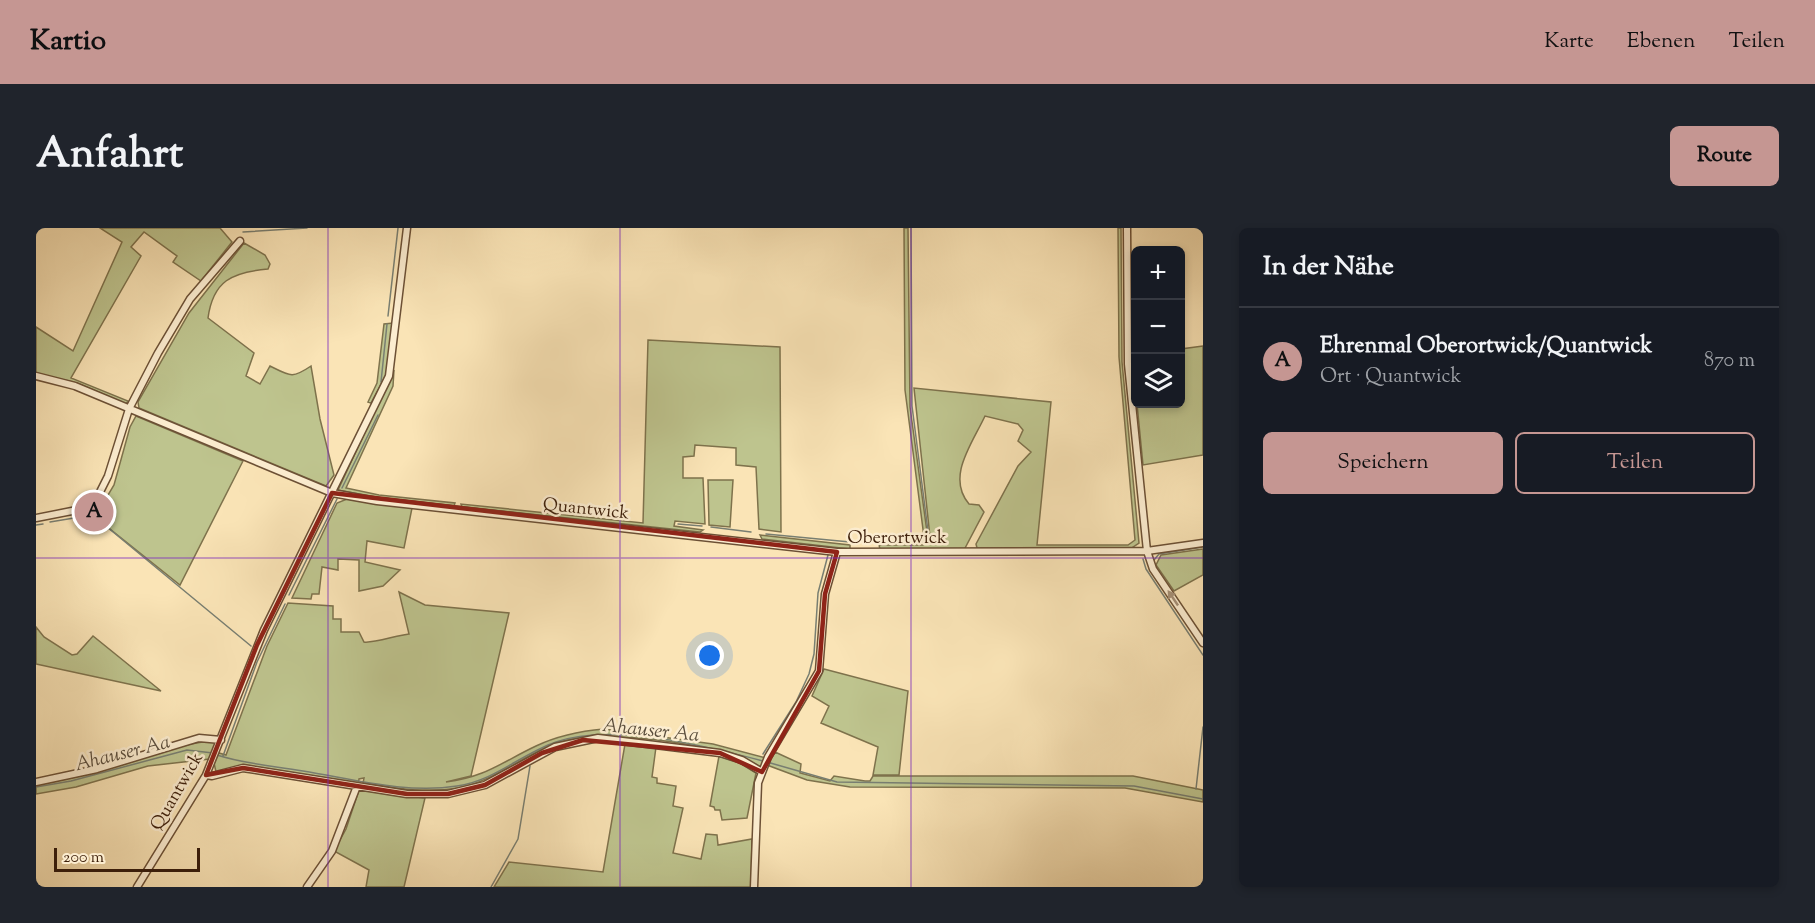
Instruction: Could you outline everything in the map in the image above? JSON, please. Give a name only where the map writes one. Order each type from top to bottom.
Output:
[{"type":"street","name":"Quantwick","points":[[137,887],[206,775],[257,645],[389,376],[407,228]]},
{"type":"street","points":[[1127,228],[1128,364],[1148,551],[1153,570],[1203,643]]},
{"type":"street","points":[[36,518],[82,509],[95,499],[108,476],[129,409],[190,299],[240,241]]},
{"type":"street","name":"Quantwick","points":[[36,376],[75,386],[332,493],[377,501],[837,552]]},
{"type":"street","name":"Oberortwick","points":[[754,887],[756,795],[768,757],[819,671],[825,594],[837,552],[1148,551],[1203,543]]},
{"type":"street","name":"Quantwick","points":[[36,782],[97,769],[199,738],[221,740]]},
{"type":"street","points":[[206,775],[212,776],[243,768],[418,795],[463,792],[490,782],[555,747],[598,738],[720,753],[742,760],[762,772]]},
{"type":"street","points":[[307,887],[332,851],[357,786]]},
{"type":"highlighted area","points":[[332,493],[837,552],[825,594],[819,671],[762,772],[720,753],[583,740],[542,753],[485,785],[448,794],[407,794],[243,768],[206,775],[257,645]]},
{"type":"green space","points":[[100,228],[220,228],[232,242],[201,281],[173,262],[177,256],[144,232],[131,247],[141,256],[71,378],[128,401],[126,404],[74,382],[36,374],[36,327],[73,351],[122,242]]},
{"type":"green space","points":[[904,228],[908,228],[910,407],[927,532],[924,537],[905,390]]},
{"type":"green space","points":[[1118,228],[1121,228],[1122,362],[1139,543],[1130,549],[977,548],[976,544],[1018,466],[1031,452],[1018,441],[1023,430],[1018,424],[985,416],[963,460],[961,472],[960,483],[963,494],[969,504],[979,505],[984,512],[964,550],[880,549],[879,545],[923,545],[930,537],[914,388],[1051,402],[1037,545],[1128,545],[1135,540],[1119,357]]},
{"type":"green space","points":[[244,243],[265,255],[270,264],[268,269],[244,273],[226,281],[214,295],[208,318],[254,353],[246,376],[260,384],[270,366],[291,375],[311,366],[320,419],[334,475],[326,486],[139,408],[138,402],[189,313]]},
{"type":"green space","points":[[393,323],[386,375],[371,403],[368,402],[377,383],[384,324]]},
{"type":"green space","points":[[648,340],[780,347],[781,532],[759,529],[756,467],[736,465],[736,448],[695,445],[694,456],[683,457],[683,478],[703,478],[705,524],[675,521],[674,526],[703,530],[700,532],[462,507],[461,504],[643,523]]},
{"type":"green space","points":[[1203,346],[1203,455],[1143,465],[1137,408],[1185,408],[1185,348]]},
{"type":"green space","points":[[394,370],[393,386],[346,488],[379,495],[455,503],[454,506],[374,497],[338,490]]},
{"type":"green space","points":[[136,416],[243,461],[180,585],[95,517],[114,485],[130,427]]},
{"type":"green space","points":[[708,480],[733,480],[730,527],[709,525]]},
{"type":"green space","points":[[347,499],[412,508],[404,548],[367,541],[365,562],[400,570],[383,586],[359,591],[359,560],[338,559],[338,570],[322,567],[319,594],[312,594],[311,599],[292,598],[337,503]]},
{"type":"green space","points":[[760,535],[850,545],[850,549],[762,539]]},
{"type":"green space","points":[[1203,549],[1203,575],[1174,591],[1156,565],[1161,555]]},
{"type":"green space","points":[[399,592],[425,605],[509,613],[471,776],[446,782],[460,780],[483,773],[552,739],[604,729],[713,744],[766,758],[762,768],[720,751],[692,745],[661,740],[602,737],[557,743],[484,780],[446,790],[410,790],[387,787],[363,783],[364,778],[359,779],[358,785],[243,767],[216,772],[214,763],[219,753],[226,755],[267,646],[288,603],[333,606],[333,619],[341,619],[341,632],[359,632],[364,642],[378,641],[409,634]]},
{"type":"green space","points":[[36,627],[44,637],[72,655],[77,654],[93,636],[161,691],[36,664]]},
{"type":"green space","points":[[824,669],[908,691],[899,775],[873,775],[878,747],[821,723],[829,706],[812,696]]},
{"type":"green space","points":[[210,741],[218,743],[210,759],[148,766],[76,787],[36,794],[36,785],[58,781],[166,750]]},
{"type":"green space","points":[[625,744],[656,747],[652,777],[657,778],[657,783],[676,786],[673,806],[683,808],[673,853],[701,859],[706,834],[717,835],[718,845],[752,839],[751,887],[494,887],[509,862],[603,872]]},
{"type":"green space","points":[[775,752],[801,764],[800,773],[830,781],[834,776],[870,781],[873,776],[1133,776],[1203,790],[1203,802],[1125,788],[850,787],[807,780],[767,765]]},
{"type":"green space","points":[[719,756],[740,763],[756,773],[747,818],[722,820],[720,810],[715,810],[710,806]]},
{"type":"green space","points":[[359,790],[425,798],[404,887],[366,887],[369,870],[334,851],[346,829]]},
{"type":"waterway","points":[[243,232],[307,228]]},
{"type":"waterway","points":[[388,316],[398,228]]},
{"type":"waterway","points":[[880,543],[923,542],[927,538],[928,531],[912,406],[911,228]]},
{"type":"waterway","points":[[381,382],[387,324]]},
{"type":"waterway","points":[[342,488],[378,415]]},
{"type":"waterway","points":[[289,595],[337,499]]},
{"type":"waterway","points":[[50,522],[80,517],[101,522],[251,646]]},
{"type":"waterway","points":[[36,525],[43,524]]},
{"type":"waterway","points":[[678,524],[702,526]]},
{"type":"waterway","points":[[711,527],[751,532]]},
{"type":"waterway","points":[[766,534],[850,542]]},
{"type":"waterway","points":[[1154,560],[1159,554],[1203,547]]},
{"type":"waterway","points":[[763,754],[796,702],[809,674],[814,654],[818,593],[828,555]]},
{"type":"waterway","points":[[1143,559],[1146,569],[1203,655]]},
{"type":"waterway","points":[[223,756],[257,662],[285,604]]},
{"type":"waterway","points":[[1196,789],[1203,727]]},
{"type":"waterway","name":"Ahauser Aa","points":[[217,755],[249,763],[418,788],[438,788],[470,783],[483,779],[556,742],[579,736],[604,734],[659,738],[763,761]]},
{"type":"waterway","name":"Ahauser Aa","points":[[36,787],[71,781],[187,750],[213,753]]},
{"type":"waterway","name":"Ahauser Aa","points":[[767,762],[837,782],[1134,786],[1203,799]]},
{"type":"waterway","points":[[491,887],[518,839],[530,766]]},
{"type":"place","name":"Ehrenmal Oberortwick/Quantwick","points":[[94,512]]}]
